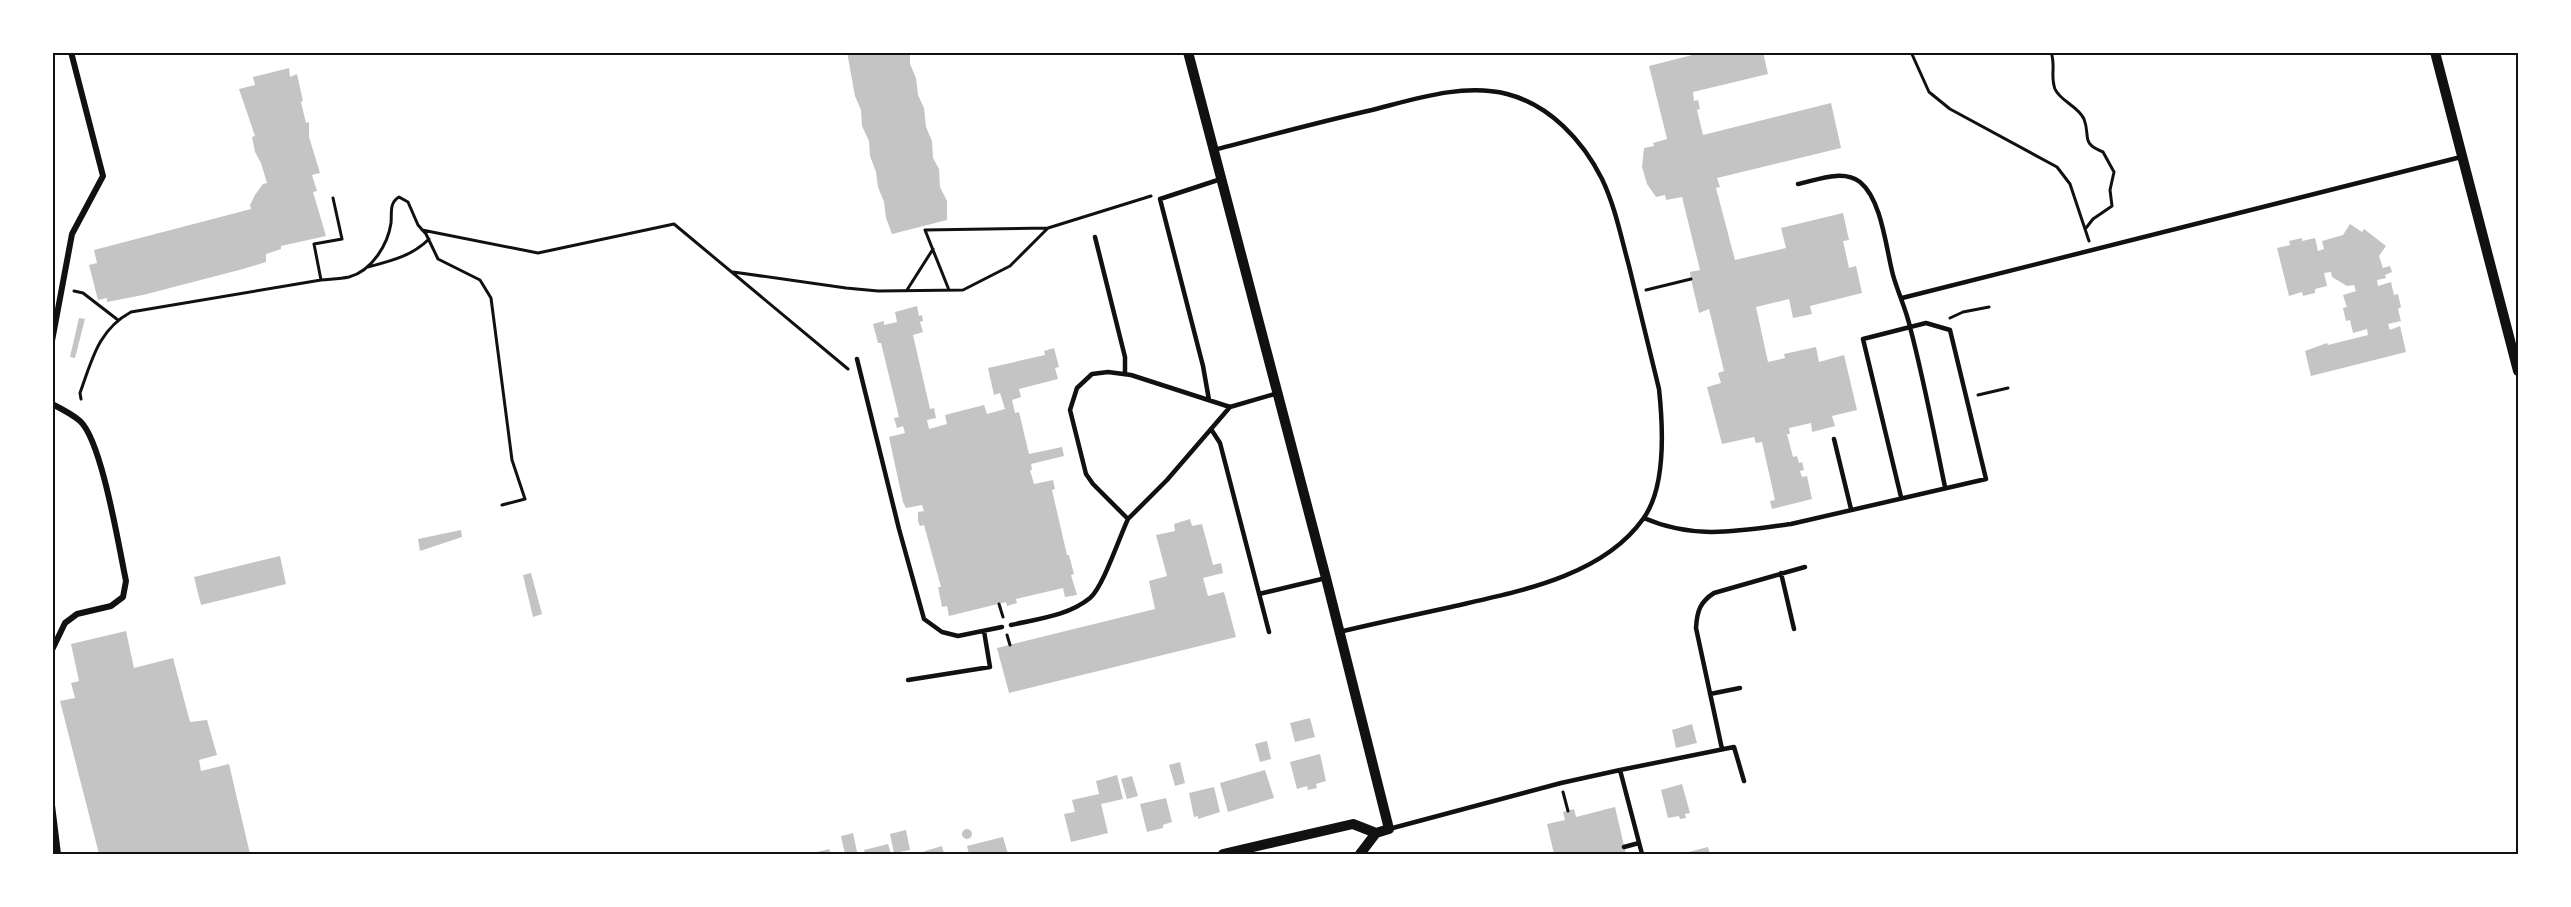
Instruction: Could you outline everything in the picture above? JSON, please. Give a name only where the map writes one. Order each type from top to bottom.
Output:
[{"type":"street","points":[[52,341],[72,234],[103,176],[71,52]]},
{"type":"street","points":[[1188,52],[1326,578],[1389,829],[1376,833],[1360,855]]},
{"type":"street","points":[[2435,52],[2518,371]]},
{"type":"street","points":[[52,404],[81,422],[94,445],[104,475],[126,581],[123,597],[111,606],[77,614],[65,623],[52,650]]},
{"type":"street","points":[[52,805],[58,855]]},
{"type":"street","points":[[1223,855],[1353,824],[1376,833]]},
{"type":"lane","points":[[1214,150],[1437,95],[1485,90],[1508,94],[1534,105],[1574,135],[1589,155],[1603,181],[1616,217],[1659,389],[1662,417],[1662,459],[1652,499],[1644,518],[1610,550],[1557,579],[1515,592],[1339,632]]},
{"type":"lane","points":[[1902,298],[2463,157]]},
{"type":"lane","points":[[1798,184],[1835,176],[1849,177],[1860,183],[1870,194],[1877,210],[1894,277],[1910,327],[1945,487]]},
{"type":"lane","points":[[1209,400],[1203,366],[1160,199],[1221,179]]},
{"type":"lane","points":[[1095,237],[1125,357],[1125,374]]},
{"type":"lane","points":[[1644,518],[1666,528],[1690,532],[1723,532],[1791,524],[1986,479],[1950,330],[1926,323],[1863,339],[1901,497]]},
{"type":"lane","points":[[857,359],[924,619],[942,632],[958,636],[1002,627]]},
{"type":"lane","points":[[1128,519],[1086,474],[1070,410],[1077,388],[1092,374],[1108,372],[1125,374],[1230,407]]},
{"type":"lane","points":[[1011,625],[1066,611],[1090,598],[1100,584],[1128,519],[1167,480],[1230,407],[1278,393]]},
{"type":"lane","points":[[1211,429],[1220,443],[1269,632]]},
{"type":"lane","points":[[1834,439],[1851,509]]},
{"type":"lane","points":[[1722,749],[1696,628],[1697,611],[1703,600],[1714,592],[1805,567]]},
{"type":"lane","points":[[1780,573],[1794,629]]},
{"type":"lane","points":[[1259,594],[1326,578]]},
{"type":"lane","points":[[908,680],[990,667],[984,632]]},
{"type":"lane","points":[[1710,694],[1740,688]]},
{"type":"lane","points":[[1389,829],[1561,783],[1734,747],[1744,781]]},
{"type":"lane","points":[[1620,770],[1642,855]]},
{"type":"lane","points":[[1624,847],[1639,843]]},
{"type":"path","points":[[1911,52],[1929,92],[1950,108],[2057,167],[2070,184],[2086,228],[2093,219],[2112,206],[2110,190],[2114,172],[2103,152],[2093,148],[2087,140],[2084,120],[2056,91],[2052,79],[2055,64],[2052,52]]},
{"type":"path","points":[[949,290],[925,230],[1048,228],[1159,193]]},
{"type":"path","points":[[367,267],[388,238],[391,210],[395,199],[399,197],[408,202],[438,259],[480,280],[491,298],[512,460],[525,499],[502,505]]},
{"type":"path","points":[[321,280],[314,244],[342,239],[333,198]]},
{"type":"path","points":[[422,230],[538,253],[674,224],[863,381]]},
{"type":"path","points":[[731,272],[846,288],[963,290],[1010,266],[1048,228]]},
{"type":"path","points":[[81,399],[80,393],[104,334],[118,320],[131,312],[349,277],[367,267],[413,252],[429,239]]},
{"type":"path","points":[[907,290],[933,249]]},
{"type":"path","points":[[1635,293],[1691,279]]},
{"type":"path","points":[[74,291],[82,293],[118,320]]},
{"type":"path","points":[[1936,325],[1963,312],[1989,307]]},
{"type":"path","points":[[1966,398],[2008,388]]},
{"type":"path","points":[[1561,783],[1568,811]]},
{"type":"building","points":[[847,52],[910,52],[910,64],[924,108],[926,127],[932,141],[933,158],[939,169],[940,187],[947,201],[947,220],[892,234],[870,156],[869,141],[862,126],[861,110],[855,96]]},
{"type":"building","points":[[1704,52],[1763,52],[1768,74],[1693,92],[1694,101],[1698,100],[1700,109],[1697,110],[1703,135],[1831,103],[1841,148],[1717,178],[1720,187],[1716,188],[1735,260],[1786,248],[1781,228],[1843,213],[1849,240],[1843,241],[1849,268],[1856,266],[1862,293],[1810,306],[1812,314],[1793,318],[1789,299],[1756,307],[1768,362],[1785,358],[1784,354],[1816,347],[1819,362],[1844,355],[1857,410],[1832,416],[1835,426],[1812,432],[1811,423],[1789,428],[1790,434],[1787,434],[1793,457],[1797,456],[1799,463],[1802,462],[1804,470],[1800,471],[1802,477],[1807,476],[1812,499],[1772,509],[1770,501],[1775,500],[1762,442],[1756,443],[1754,437],[1722,444],[1707,387],[1721,383],[1718,373],[1724,371],[1709,309],[1699,313],[1690,272],[1700,270],[1682,197],[1666,200],[1665,195],[1656,197],[1647,184],[1642,167],[1644,148],[1667,139],[1649,66]]},
{"type":"building","points":[[289,68],[290,77],[297,74],[306,123],[309,122],[309,137],[320,173],[312,175],[317,191],[313,192],[326,236],[281,246],[281,249],[266,254],[266,262],[243,269],[143,295],[107,302],[107,298],[98,300],[89,265],[97,263],[94,250],[251,209],[250,205],[255,195],[263,184],[267,183],[255,152],[252,137],[255,136],[239,89],[255,85],[253,77]]},
{"type":"building","points":[[2350,224],[2362,232],[2364,229],[2386,246],[2379,256],[2383,268],[2390,266],[2392,272],[2385,275],[2386,278],[2377,280],[2378,286],[2391,282],[2394,295],[2398,294],[2401,321],[2388,324],[2390,330],[2400,326],[2406,352],[2311,376],[2305,351],[2327,343],[2328,345],[2368,335],[2367,329],[2353,333],[2350,320],[2346,321],[2343,308],[2347,307],[2343,295],[2356,291],[2354,285],[2347,286],[2332,277],[2331,272],[2324,273],[2327,286],[2315,289],[2315,293],[2303,296],[2302,292],[2289,296],[2277,248],[2290,245],[2289,241],[2315,238],[2318,251],[2324,249],[2322,241],[2343,235]]},
{"type":"building","points":[[917,306],[919,316],[922,315],[923,321],[920,322],[923,332],[913,335],[930,409],[934,408],[936,418],[927,420],[929,429],[947,424],[945,415],[984,405],[987,414],[1005,409],[1000,393],[994,395],[988,368],[1045,355],[1044,351],[1054,348],[1059,367],[1055,368],[1058,379],[1019,389],[1021,397],[1012,400],[1015,413],[1019,412],[1029,454],[1062,447],[1064,456],[1031,464],[1032,470],[1030,470],[1034,484],[1053,480],[1055,489],[1052,490],[1067,555],[1069,555],[1074,574],[1071,575],[1077,595],[1065,597],[1063,588],[1016,599],[1017,603],[1007,606],[1006,602],[949,616],[947,606],[942,607],[938,587],[941,587],[924,525],[920,526],[918,521],[918,512],[924,511],[922,505],[906,508],[903,502],[889,437],[905,433],[903,426],[897,428],[894,418],[899,417],[881,343],[878,343],[873,324],[884,321],[884,325],[897,322],[895,312]]},
{"type":"building","points":[[79,318],[85,319],[75,358],[70,357]]},
{"type":"building","points":[[1190,519],[1192,526],[1202,524],[1213,565],[1221,563],[1223,573],[1203,578],[1208,596],[1224,592],[1236,637],[1009,693],[997,648],[1155,609],[1149,581],[1167,576],[1156,535],[1175,531],[1174,524]]},
{"type":"building","points":[[461,530],[462,537],[420,551],[418,539]]},
{"type":"building","points":[[280,556],[286,584],[201,605],[194,577]]},
{"type":"building","points":[[531,573],[542,614],[533,617],[523,575]]},
{"type":"building","points":[[126,631],[134,668],[173,658],[190,722],[207,720],[217,755],[199,760],[201,771],[229,764],[250,854],[99,854],[60,701],[75,698],[71,683],[79,681],[71,644]]},
{"type":"building","points":[[1310,718],[1315,737],[1295,742],[1290,723]]},
{"type":"building","points":[[1692,724],[1697,743],[1676,748],[1672,730]]},
{"type":"building","points":[[1267,741],[1271,759],[1260,762],[1255,744]]},
{"type":"building","points":[[1320,754],[1326,781],[1316,784],[1317,788],[1308,790],[1307,786],[1297,789],[1290,762]]},
{"type":"building","points":[[1180,762],[1185,783],[1175,786],[1169,765]]},
{"type":"building","points":[[1265,770],[1274,798],[1228,812],[1220,783]]},
{"type":"building","points":[[1117,775],[1123,799],[1101,804],[1108,833],[1071,842],[1064,814],[1075,812],[1072,800],[1099,794],[1096,781]]},
{"type":"building","points":[[1132,776],[1138,796],[1127,799],[1121,779]]},
{"type":"building","points":[[1682,784],[1690,813],[1685,814],[1686,818],[1680,819],[1679,816],[1668,818],[1661,790]]},
{"type":"building","points":[[1214,787],[1220,812],[1198,819],[1198,816],[1194,817],[1189,793]]},
{"type":"building","points":[[1166,798],[1172,822],[1163,825],[1163,828],[1147,832],[1140,804]]},
{"type":"building","points":[[1615,807],[1626,854],[1554,854],[1547,824],[1565,820],[1563,812],[1574,809],[1576,817]]},
{"type":"building","points":[[967,829],[971,830],[971,838],[967,839],[963,838],[962,834],[963,830]]},
{"type":"building","points":[[906,830],[910,850],[894,853],[890,834]]},
{"type":"building","points":[[853,833],[857,852],[845,854],[841,836]]},
{"type":"building","points":[[1003,837],[1008,854],[969,854],[967,846]]},
{"type":"building","points":[[888,844],[891,854],[865,854],[864,850]]},
{"type":"building","points":[[942,846],[944,854],[920,854],[925,851]]},
{"type":"building","points":[[1708,847],[1710,854],[1681,854]]},
{"type":"building","points":[[829,849],[831,854],[809,854]]}]
